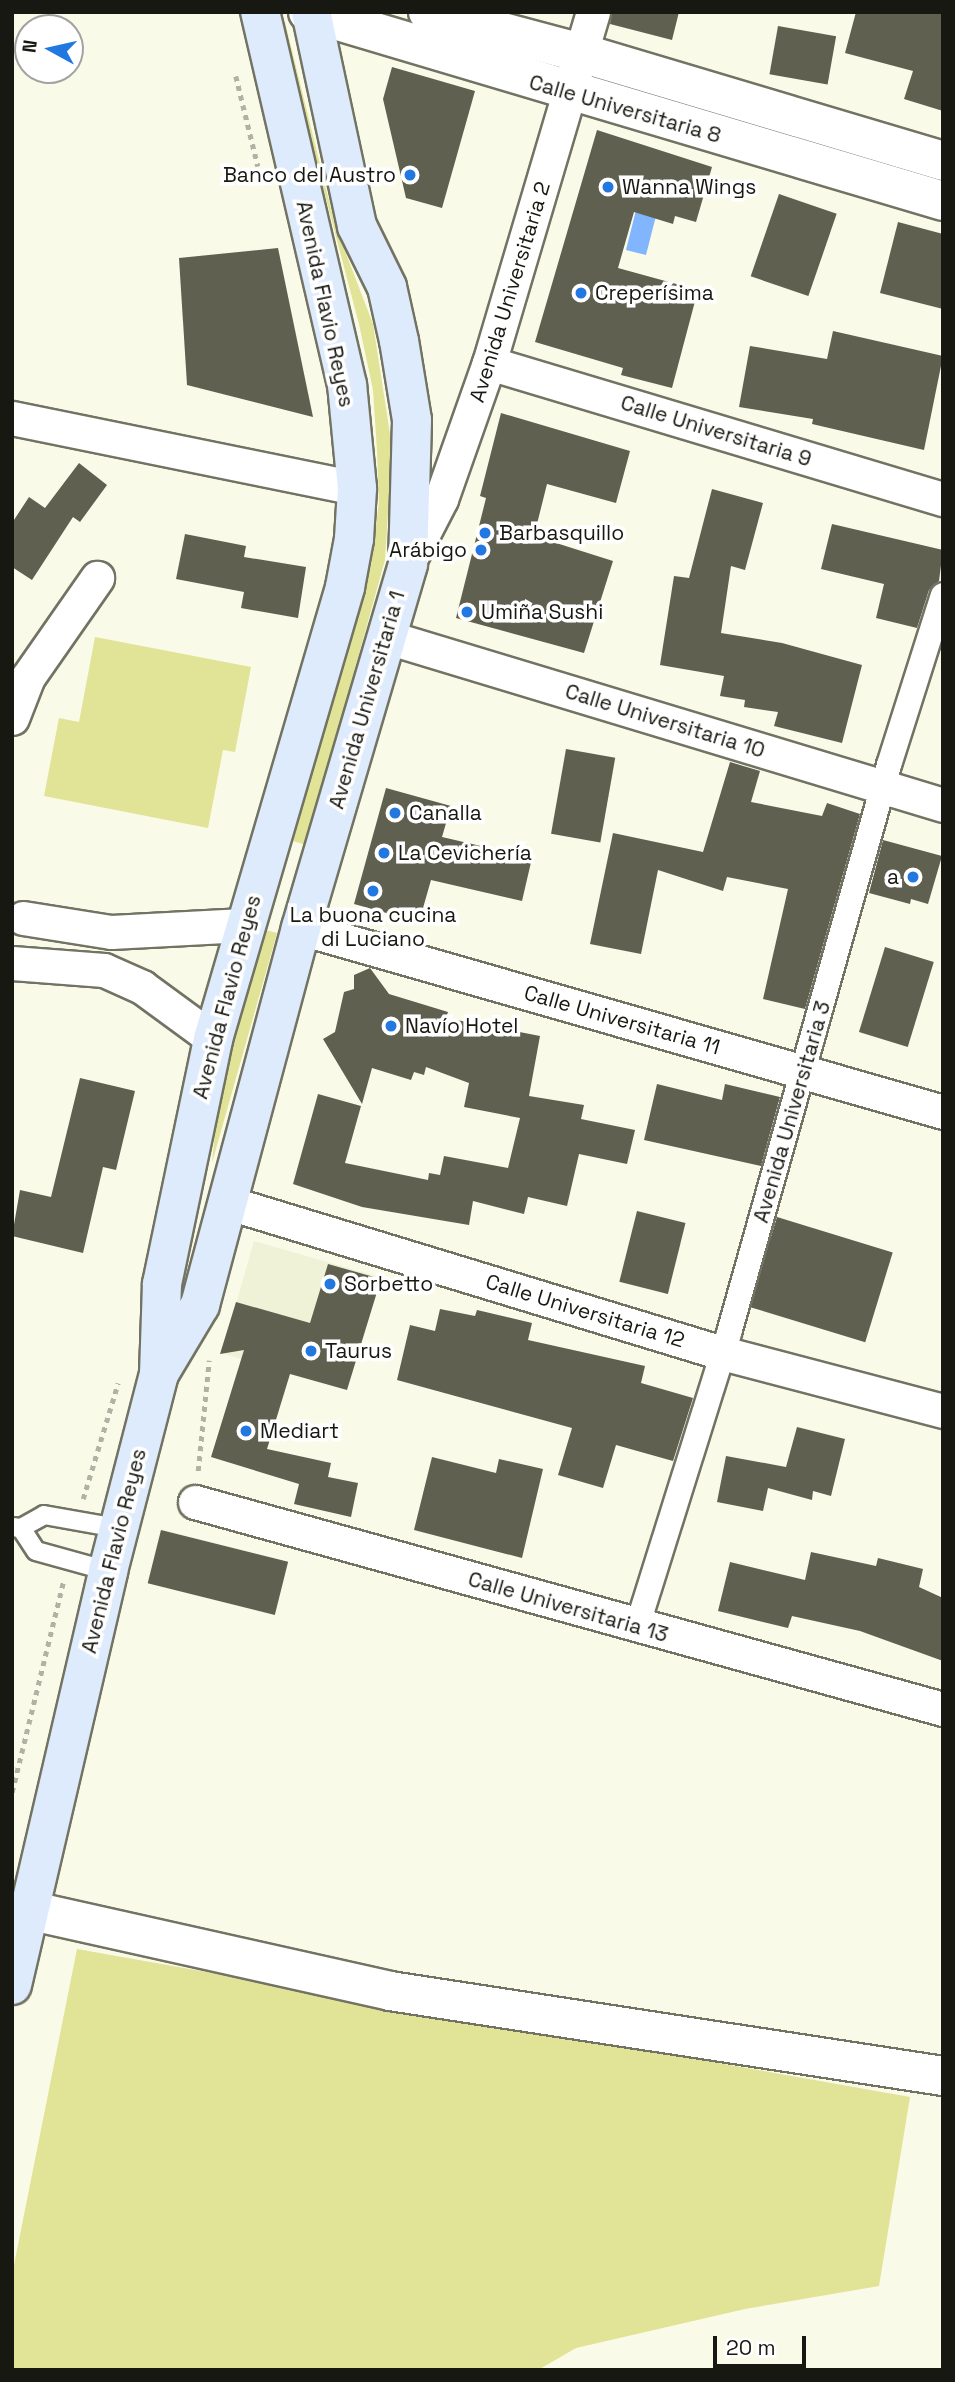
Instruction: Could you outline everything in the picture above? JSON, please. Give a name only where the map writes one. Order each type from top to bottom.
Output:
[{"type":"main road","name":"Avenida Flavio Reyes","points":[[12,1985],[20,1908],[159,1374],[162,1284],[213,1039],[244,925],[345,587],[357,488],[347,386],[260,12]]},
{"type":"main road","name":"Avenida Universitaria 1","points":[[159,1374],[201,1305],[301,928],[408,564],[412,420],[399,341],[387,287],[357,226],[310,13]]},
{"type":"street","name":"Calle Universitaria 8","points":[[428,12],[581,53],[943,161]]},
{"type":"street","name":"Avenida Universitaria 2","points":[[408,564],[441,499],[489,363],[593,12]]},
{"type":"street","name":"Calle Universitaria 8","points":[[310,13],[570,93],[943,201]]},
{"type":"street","points":[[821,166],[834,128]]},
{"type":"street","name":"Calle Universitaria 9","points":[[489,363],[943,499]]},
{"type":"street","points":[[12,418],[357,488]]},
{"type":"street","points":[[12,718],[20,672],[97,578]]},
{"type":"street","name":"Avenida Universitaria 3","points":[[637,1628],[722,1353],[883,788],[943,595]]},
{"type":"street","name":"Calle Universitaria 10","points":[[387,637],[943,805]]},
{"type":"street","points":[[213,1039],[142,987],[104,970],[12,962],[20,948],[17,907],[111,932],[244,925]]},
{"type":"street","name":"Calle Universitaria 11","points":[[301,928],[943,1112]]},
{"type":"street","points":[[104,970],[111,932]]},
{"type":"street","name":"Calle Universitaria 12","points":[[229,1203],[722,1353],[943,1411]]},
{"type":"street","name":"Calle Universitaria 13","points":[[195,1502],[637,1628],[943,1709]]},
{"type":"street","points":[[20,1908],[390,1991],[943,2076]]},
{"type":"lane","points":[[107,1571],[36,1551],[17,1527],[44,1515],[118,1528]]},
{"type":"path","points":[[195,1502],[210,1350]]},
{"type":"path","points":[[77,1521],[120,1379]]},
{"type":"path","points":[[12,1792],[43,1651],[69,1561]]},
{"type":"shaded area","points":[[254,1241],[379,1277],[347,1389],[222,1353]]},
{"type":"green space","points":[[285,22],[335,225],[373,324],[392,447],[385,560],[306,845],[293,841],[371,566],[379,502],[373,390],[359,324],[280,24]]},
{"type":"green space","points":[[95,637],[251,667],[235,752],[223,750],[208,828],[44,796],[59,718],[79,722]]},
{"type":"green space","points":[[262,929],[277,933],[212,1163],[218,1101]]},
{"type":"green space","points":[[77,1949],[910,2097],[879,2286],[745,2309],[576,2348],[538,2370],[12,2370],[12,2275]]},
{"type":"water","points":[[645,174],[658,208],[646,255],[626,250]]},
{"type":"building","points":[[612,12],[679,12],[672,40],[610,24]]},
{"type":"building","points":[[856,12],[943,12],[943,111],[904,99],[913,71],[845,53]]},
{"type":"building","points":[[778,26],[836,36],[828,85],[769,74]]},
{"type":"building","points":[[392,67],[475,91],[442,208],[406,198],[383,99]]},
{"type":"building","points":[[597,130],[712,167],[696,222],[675,216],[673,224],[634,212],[618,268],[698,290],[672,388],[621,375],[623,368],[535,342]]},
{"type":"building","points":[[779,194],[837,214],[808,296],[751,276]]},
{"type":"building","points":[[898,222],[943,234],[943,309],[880,293]]},
{"type":"building","points":[[278,248],[313,417],[187,385],[179,258]]},
{"type":"building","points":[[833,331],[943,356],[924,450],[812,424],[813,419],[739,407],[750,346],[827,359]]},
{"type":"building","points":[[501,413],[630,451],[616,503],[547,484],[534,536],[613,561],[584,653],[456,618],[486,498],[480,496]]},
{"type":"building","points":[[79,463],[107,485],[80,522],[73,517],[32,580],[12,567],[12,523],[29,497],[45,508]]},
{"type":"building","points":[[712,489],[763,503],[745,570],[731,566],[721,633],[782,643],[862,665],[842,743],[774,726],[778,712],[744,707],[745,700],[720,696],[724,676],[660,665],[674,576],[689,578]]},
{"type":"building","points":[[832,524],[943,550],[939,581],[929,590],[917,628],[876,618],[884,584],[821,569]]},
{"type":"building","points":[[185,534],[246,546],[244,557],[306,567],[298,618],[241,608],[244,592],[176,579]]},
{"type":"building","points":[[566,749],[615,758],[600,842],[551,834]]},
{"type":"building","points":[[730,762],[760,771],[751,802],[822,816],[827,803],[860,814],[805,1009],[763,999],[788,889],[727,877],[723,891],[658,870],[641,954],[590,944],[613,833],[703,852]]},
{"type":"building","points":[[386,788],[451,806],[442,837],[532,858],[522,901],[431,880],[419,922],[354,904]]},
{"type":"building","name":"a","points":[[883,840],[942,856],[928,904],[911,899],[910,904],[869,893]]},
{"type":"building","points":[[885,947],[934,962],[908,1047],[859,1032]]},
{"type":"building","points":[[370,968],[389,994],[448,1012],[446,1018],[540,1036],[529,1096],[584,1105],[581,1119],[635,1130],[627,1164],[579,1154],[567,1206],[528,1197],[524,1214],[473,1201],[469,1225],[362,1207],[293,1184],[318,1094],[361,1106],[345,1163],[428,1180],[429,1173],[440,1175],[444,1156],[508,1168],[520,1118],[464,1107],[469,1083],[426,1067],[424,1075],[414,1072],[411,1080],[372,1068],[362,1104],[323,1039],[335,1032],[344,992],[354,989],[354,975]]},
{"type":"building","points":[[80,1078],[135,1091],[116,1170],[103,1167],[83,1253],[12,1236],[20,1190],[51,1197]]},
{"type":"building","points":[[657,1084],[722,1100],[725,1084],[780,1097],[761,1166],[644,1140]]},
{"type":"building","points":[[637,1211],[686,1223],[668,1294],[619,1282]]},
{"type":"building","points":[[777,1217],[893,1252],[865,1342],[750,1307]]},
{"type":"building","points":[[328,1264],[381,1279],[347,1390],[290,1374],[267,1449],[331,1463],[328,1477],[358,1483],[351,1517],[294,1504],[299,1484],[211,1457],[244,1350],[220,1354],[236,1302],[310,1323]]},
{"type":"building","points":[[440,1309],[475,1316],[477,1310],[532,1323],[528,1340],[645,1366],[641,1383],[693,1398],[673,1461],[616,1445],[603,1488],[558,1475],[572,1428],[397,1380],[410,1325],[435,1331]]},
{"type":"building","points":[[797,1427],[845,1439],[831,1496],[813,1491],[812,1500],[768,1488],[763,1511],[717,1502],[726,1456],[786,1467]]},
{"type":"building","points":[[432,1457],[496,1473],[499,1459],[543,1469],[522,1558],[414,1530]]},
{"type":"building","points":[[161,1530],[288,1562],[275,1615],[148,1583]]},
{"type":"building","points":[[811,1552],[876,1566],[878,1558],[923,1569],[919,1587],[943,1598],[943,1661],[860,1631],[792,1616],[788,1628],[718,1611],[730,1562],[805,1580]]},
{"type":"place","name":"Banco del Austro","points":[[410,175]]},
{"type":"place","name":"Wanna Wings","points":[[608,187]]},
{"type":"place","name":"Creperísima","points":[[581,293]]},
{"type":"place","name":"Barbasquillo","points":[[485,533]]},
{"type":"place","name":"Arábigo","points":[[481,550]]},
{"type":"place","name":"Umiña Sushi","points":[[467,612]]},
{"type":"place","name":"Canalla","points":[[395,813]]},
{"type":"place","name":"La Cevichería","points":[[384,853]]},
{"type":"place","name":"a","points":[[913,877]]},
{"type":"place","name":"La buona cucina di Luciano","points":[[373,891]]},
{"type":"place","name":"Navío Hotel","points":[[391,1026]]},
{"type":"place","name":"Sorbetto","points":[[330,1284]]},
{"type":"place","name":"Taurus","points":[[311,1351]]},
{"type":"place","name":"Mediart","points":[[246,1431]]}]
